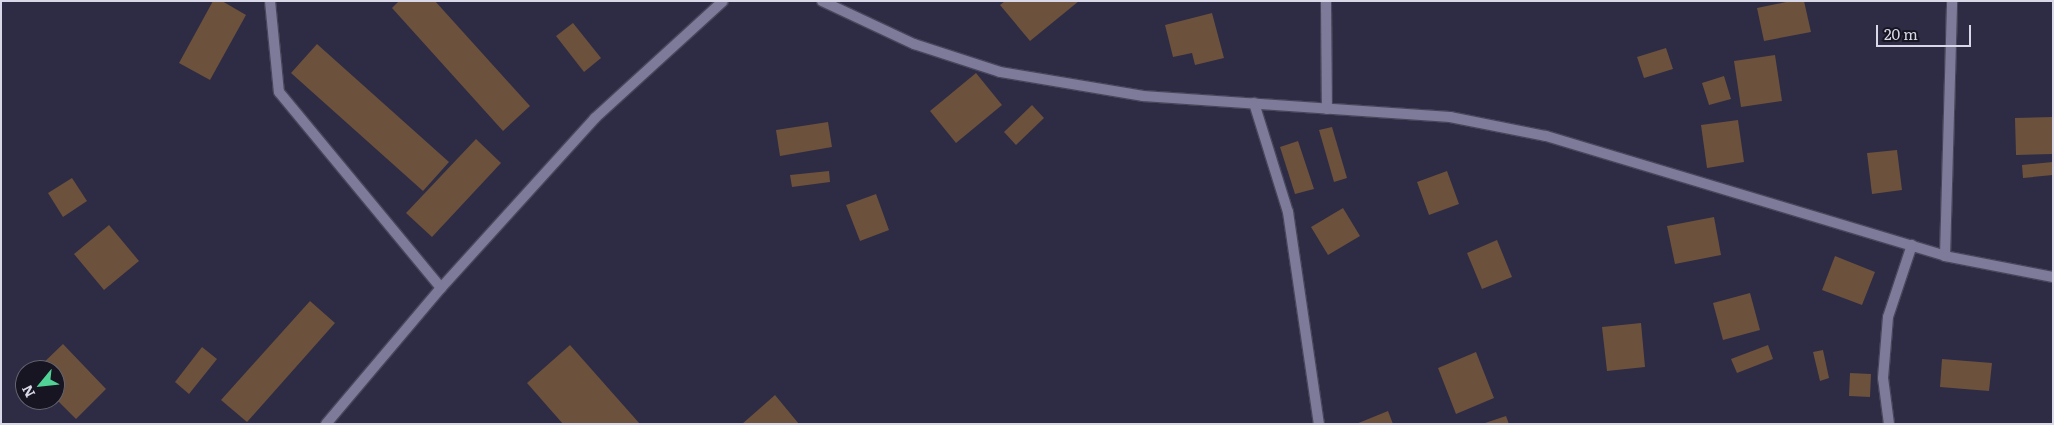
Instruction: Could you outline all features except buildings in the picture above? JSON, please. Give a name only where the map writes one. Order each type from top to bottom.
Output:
[{"type":"street","points":[[270,1],[279,92],[441,288]]},
{"type":"street","points":[[326,424],[441,288],[595,118],[723,1]]},
{"type":"street","points":[[822,1],[914,44],[1000,72],[1142,96],[1450,117],[1546,136],[1945,256],[2053,277]]},
{"type":"street","points":[[1326,1],[1327,108]]},
{"type":"street","points":[[1945,256],[1952,1]]},
{"type":"street","points":[[1254,103],[1288,212],[1319,424]]},
{"type":"street","points":[[1889,424],[1884,378],[1888,317],[1912,246]]}]
